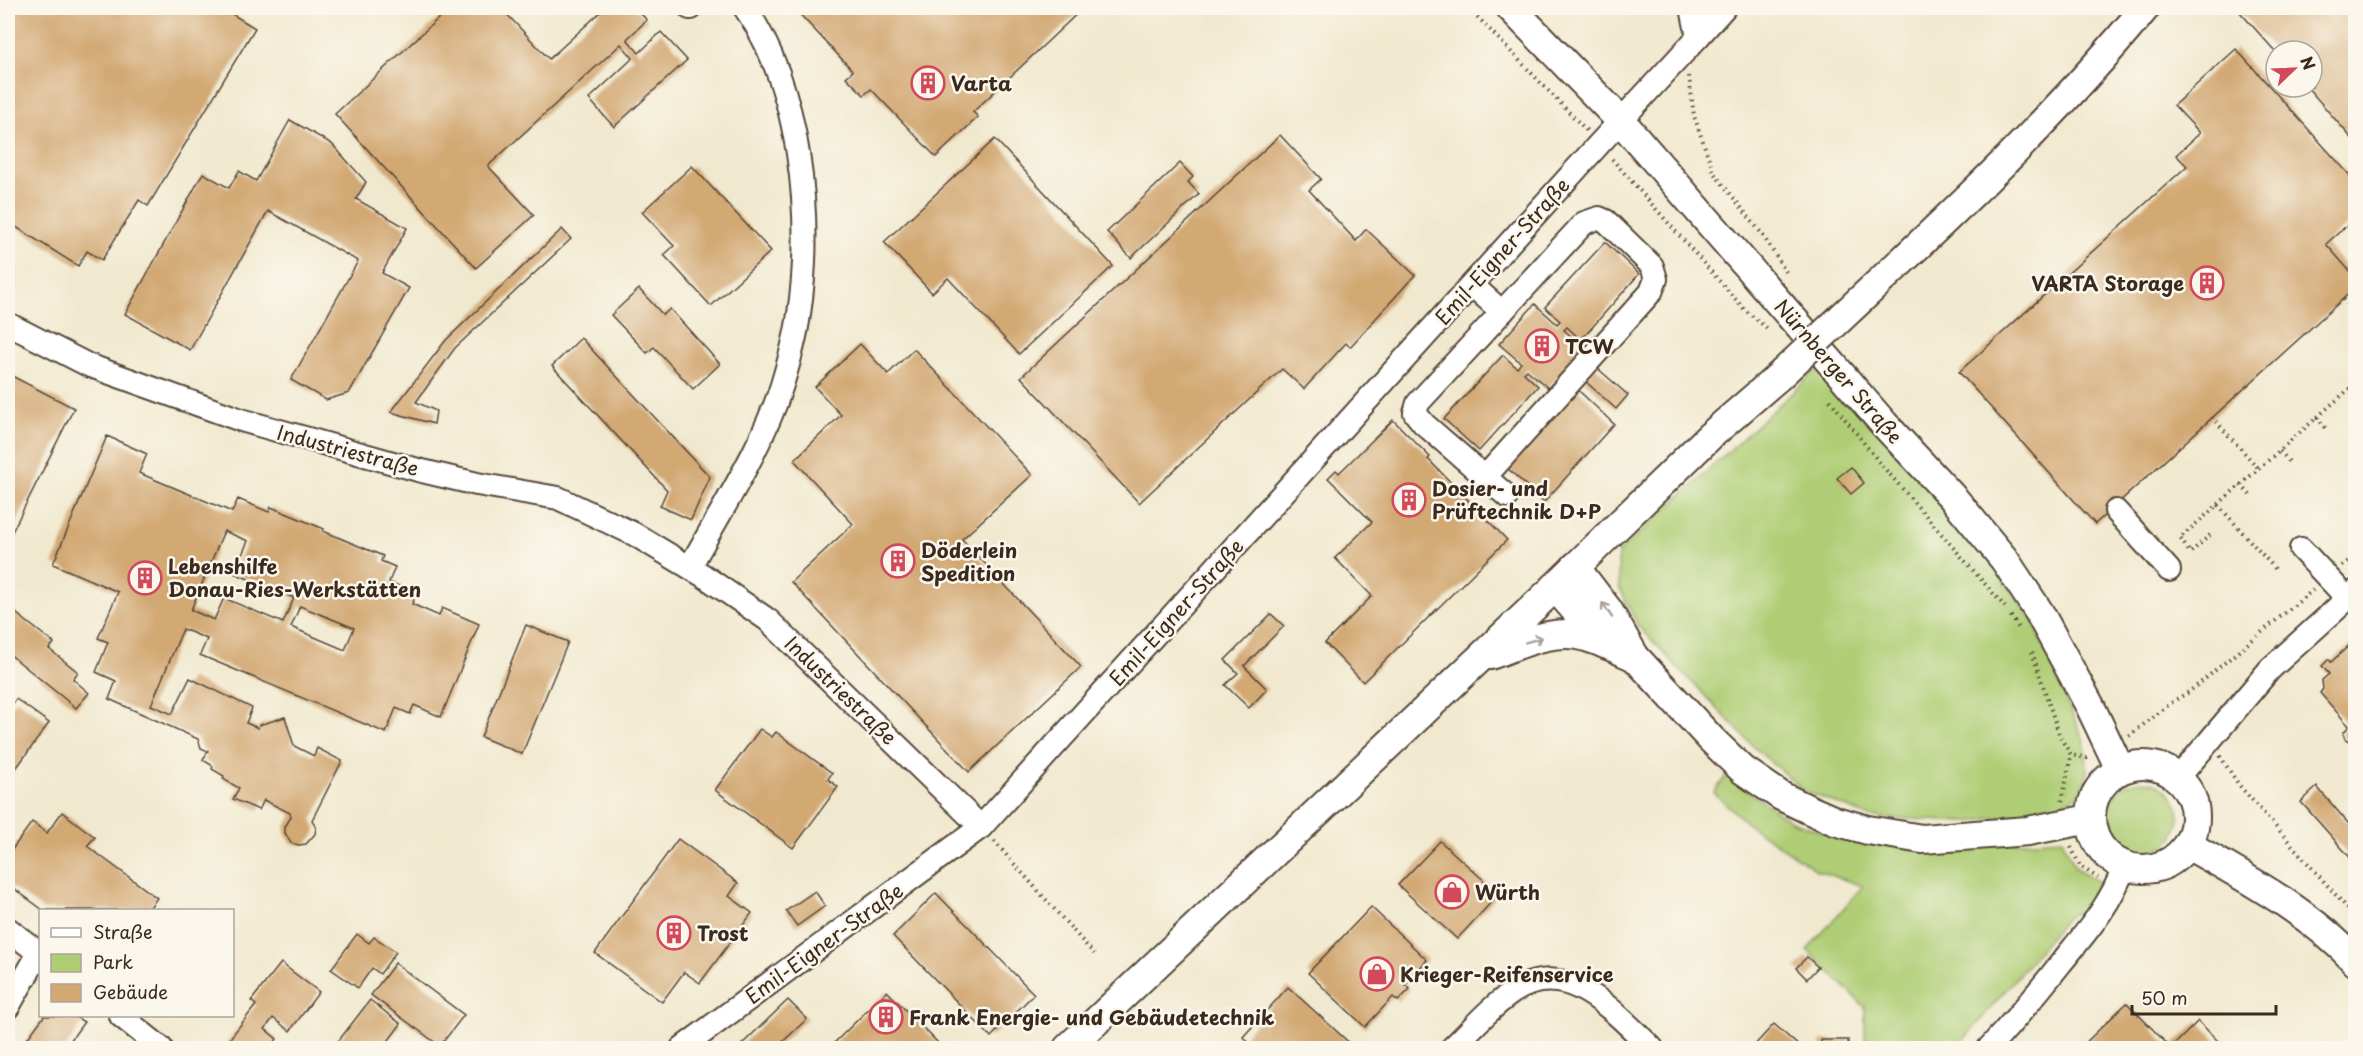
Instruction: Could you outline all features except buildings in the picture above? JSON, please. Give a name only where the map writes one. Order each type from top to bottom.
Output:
[{"type":"main road","name":"Nürnberger Straße","points":[[1511,8],[1621,121],[1771,314],[1885,424],[1955,500],[2004,559],[2039,612],[2121,769]]},
{"type":"main road","points":[[1068,1048],[1479,659],[1710,436],[1777,378],[1953,213],[2102,61],[2145,8]]},
{"type":"main road","points":[[1575,567],[1608,610],[1635,657],[1743,770],[1781,796],[1836,821],[1868,830],[1922,839],[2028,831],[2090,819]]},
{"type":"main road","points":[[1555,586],[1606,644]]},
{"type":"main road","points":[[1479,659],[1529,641],[1560,633],[1584,636],[1635,657]]},
{"type":"main road","points":[[2135,765],[2150,765],[2165,769],[2178,778],[2189,792],[2195,810],[2194,828],[2188,845],[2176,859],[2160,867],[2142,870],[2124,867],[2111,859],[2100,848],[2093,834],[2090,819],[2091,804],[2107,777],[2121,769],[2135,765]]},
{"type":"main road","points":[[2188,845],[2252,882],[2335,940],[2355,962]]},
{"type":"street","points":[[690,567],[756,446],[781,386],[799,315],[804,244],[801,175],[789,107],[777,64],[761,31],[746,8]]},
{"type":"street","points":[[1692,8],[1698,37]]},
{"type":"street","name":"Emil-Eigner-Straße","points":[[682,1048],[981,827],[1724,8]]},
{"type":"street","points":[[1485,477],[1651,292],[1656,279],[1652,266],[1606,221],[1599,218],[1584,223],[1418,403],[1415,413],[1424,424],[1485,477],[1507,496]]},
{"type":"street","points":[[1472,285],[1502,312]]},
{"type":"street","name":"Industriestraße","points":[[8,324],[88,365],[241,420],[418,470],[477,484],[558,498],[634,534],[690,567],[768,620],[981,827]]},
{"type":"street","points":[[2116,511],[2169,570]]},
{"type":"street","points":[[2178,778],[2270,669],[2351,594],[2301,549]]},
{"type":"street","points":[[1989,1048],[2016,1019],[2104,910],[2116,889],[2124,867]]},
{"type":"street","points":[[8,929],[39,952]]},
{"type":"street","points":[[8,1007],[39,955]]},
{"type":"street","points":[[1452,1048],[1513,992],[1539,980],[1568,982],[1595,996],[1652,1048]]},
{"type":"street","points":[[122,1017],[161,1048]]},
{"type":"path","points":[[1677,61],[1688,74],[1694,116],[1714,173],[1762,234],[1797,290],[1771,314]]},
{"type":"path","points":[[2343,299],[2355,313]]},
{"type":"path","points":[[2210,535],[2190,553],[2180,538],[2355,383]]},
{"type":"path","points":[[2212,417],[2259,469]]},
{"type":"path","points":[[2317,417],[2327,430]]},
{"type":"path","points":[[2280,451],[2290,463]]},
{"type":"path","points":[[2241,485],[2252,497]]},
{"type":"path","points":[[2218,505],[2277,571]]},
{"type":"path","points":[[2209,741],[2239,784],[2355,918]]},
{"type":"path","points":[[981,827],[1094,954]]},
{"type":"green space","points":[[1819,368],[1950,506],[2033,621],[2084,741],[2088,771],[2082,790],[2071,800],[2040,812],[1967,822],[1870,817],[1803,790],[1756,749],[1638,626],[1619,587],[1618,553]]},
{"type":"green space","points":[[1728,773],[1750,793],[1791,821],[1850,841],[1918,849],[2062,839],[2076,868],[2098,881],[2095,895],[2086,911],[2069,915],[1957,1048],[1865,1048],[1865,1007],[1807,950],[1863,886],[1818,871],[1750,826],[1714,793]]},
{"type":"green space","points":[[2143,781],[2163,787],[2173,797],[2179,817],[2173,837],[2163,847],[2143,853],[2123,847],[2113,837],[2107,817],[2113,797],[2123,787]]},
{"type":"place","name":"Varta","points":[[928,83]]},
{"type":"place","name":"VARTA Storage","points":[[2207,283]]},
{"type":"place","name":"TCW","points":[[1542,346]]},
{"type":"place","name":"Dosier- und Prüftechnik D+P","points":[[1409,500]]},
{"type":"place","name":"Döderlein Spedition","points":[[898,561]]},
{"type":"place","name":"Lebenshilfe Donau-Ries-Werkstätten","points":[[145,578]]},
{"type":"place","name":"Würth","points":[[1452,892]]},
{"type":"place","name":"Trost","points":[[674,933]]},
{"type":"place","name":"Krieger-Reifenservice","points":[[1377,974]]},
{"type":"place","name":"Frank Energie- und Gebäudetechnik","points":[[886,1017]]}]
